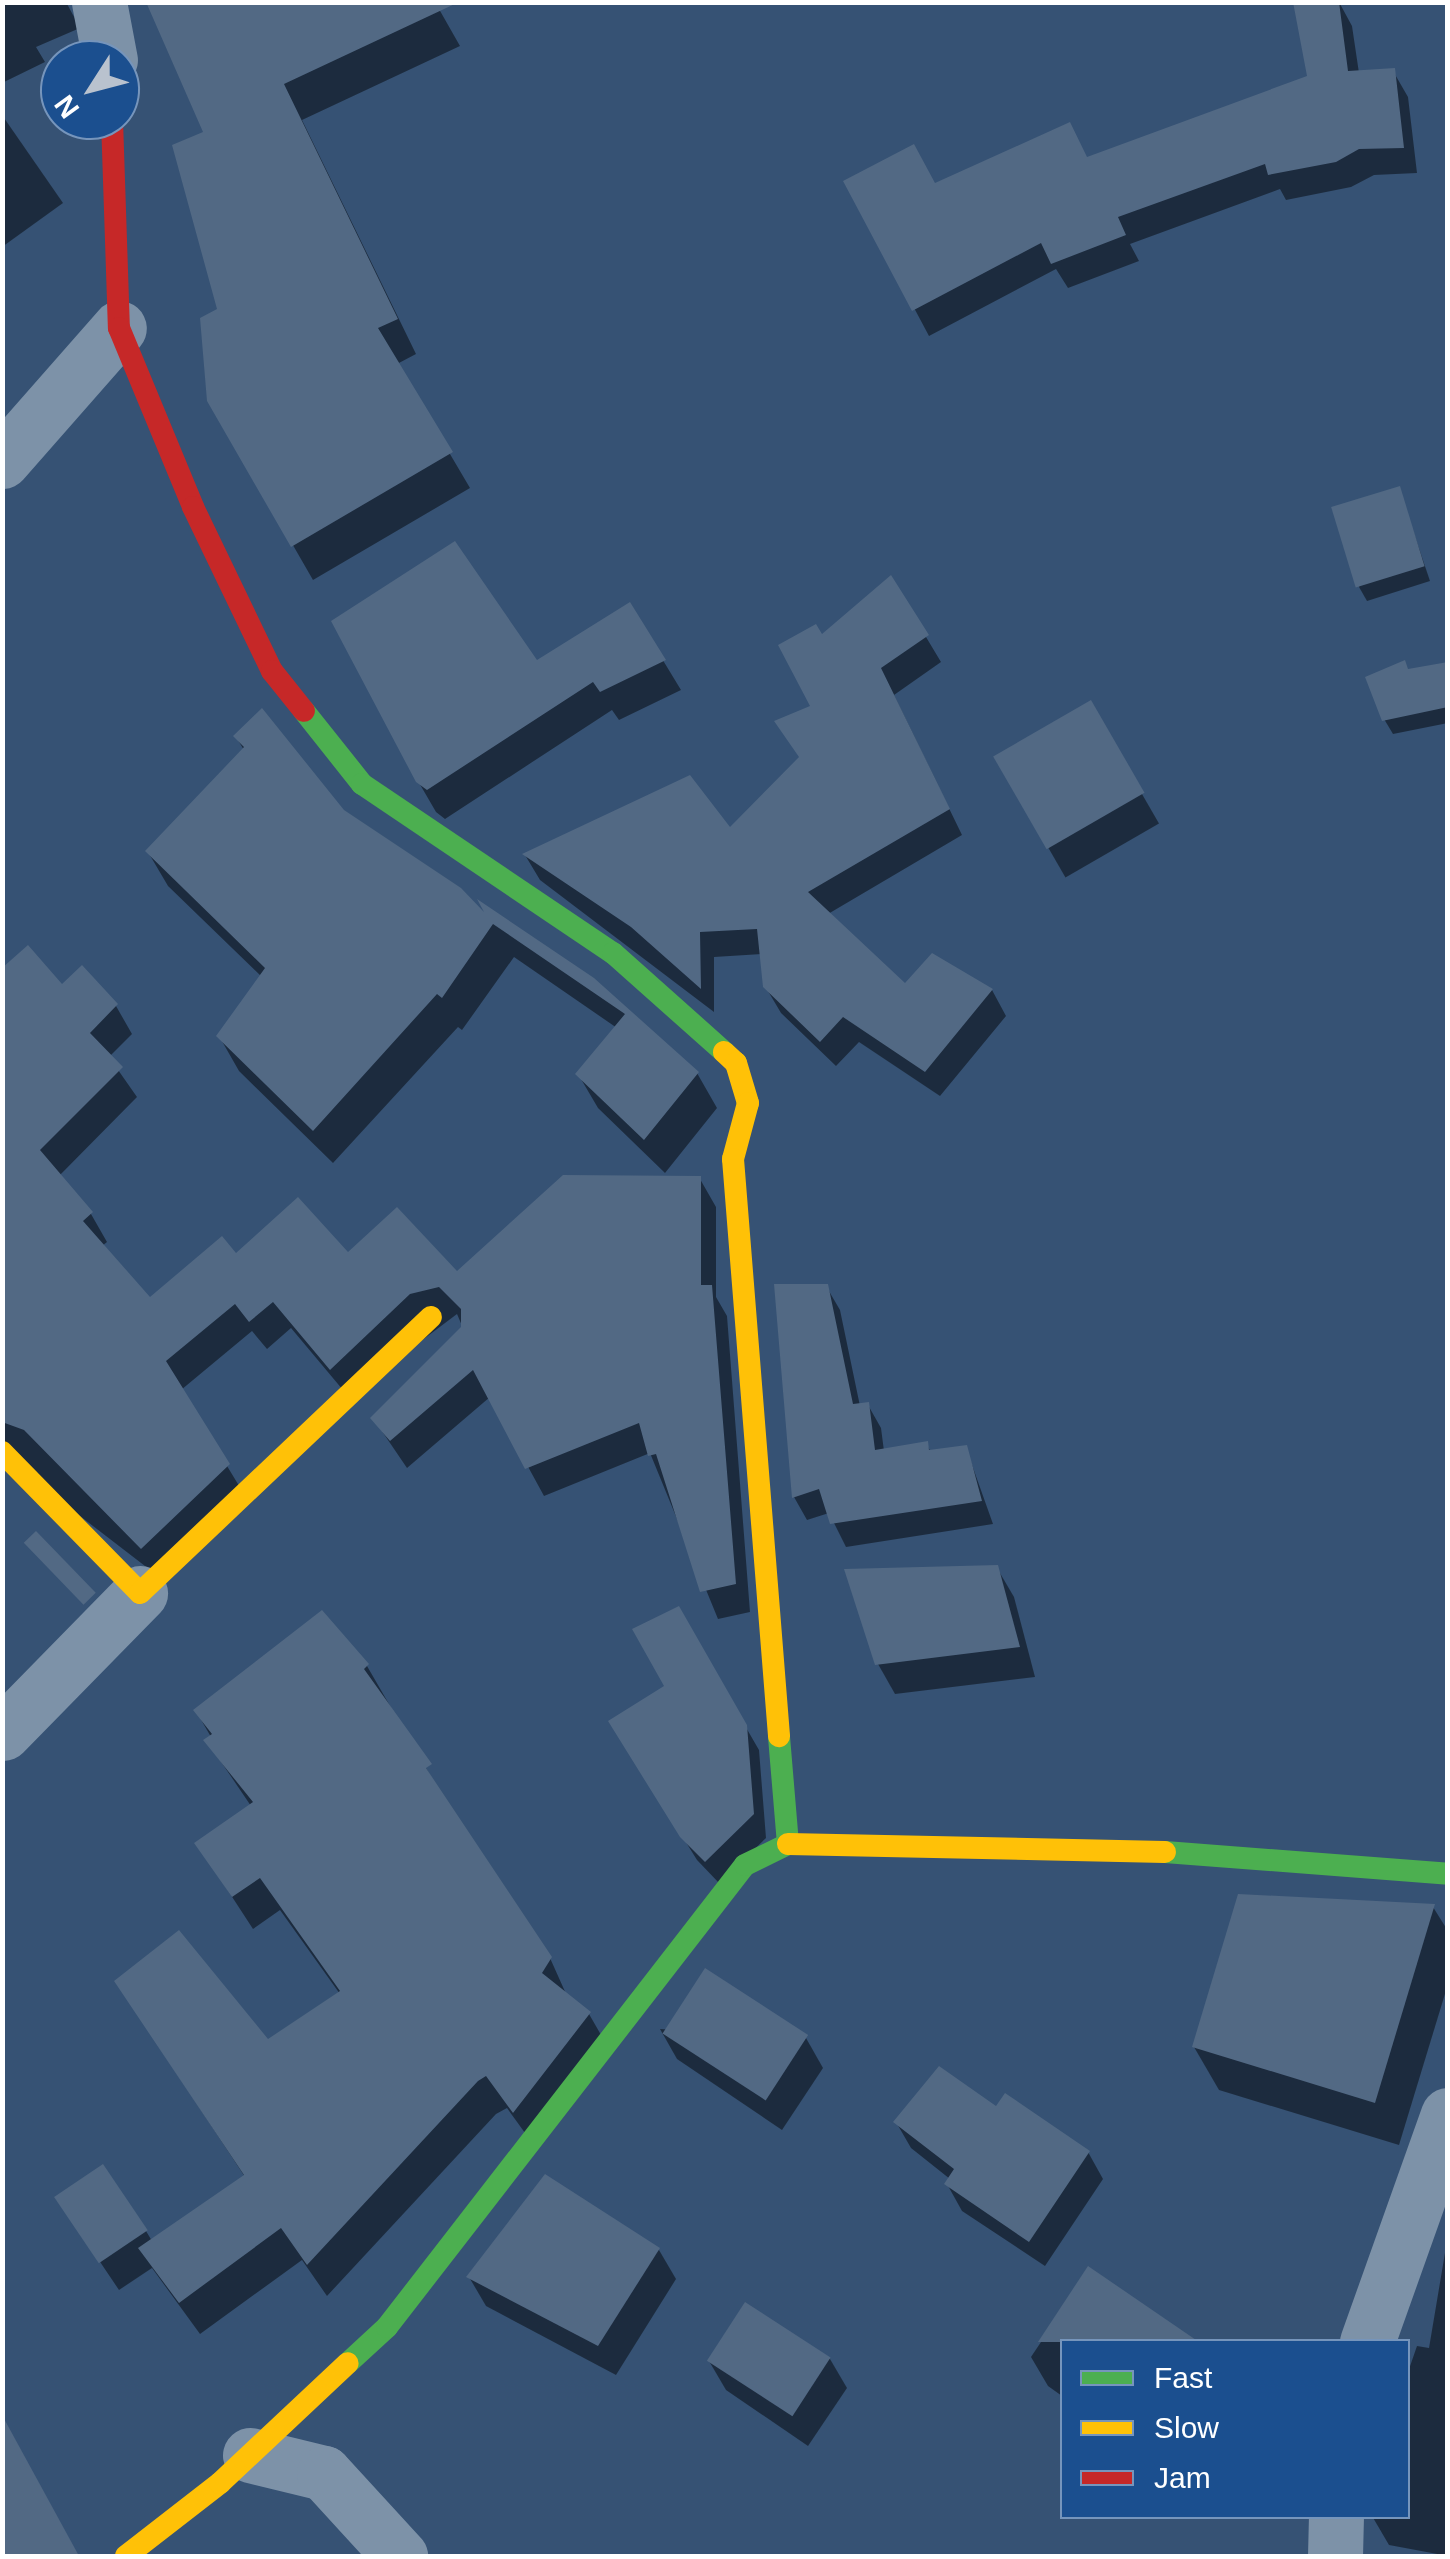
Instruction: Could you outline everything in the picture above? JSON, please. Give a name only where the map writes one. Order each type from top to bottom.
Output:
[{"type":"street","points":[[99,2],[106,40]]},
{"type":"street","points":[[113,140],[119,328],[194,507],[272,670],[362,784],[613,953],[736,1062],[748,1103],[733,1159],[788,1844]]},
{"type":"street","points":[[2,461],[119,328]]},
{"type":"street","points":[[3,1733],[140,1592],[431,1317]]},
{"type":"street","points":[[2,1452],[140,1592]]},
{"type":"street","points":[[126,2556],[250,2455],[387,2327],[744,1865],[788,1844],[1166,1852],[1448,1874]]},
{"type":"street","points":[[1368,2339],[1448,2115]]},
{"type":"street","points":[[250,2455],[324,2472],[400,2556]]},
{"type":"street","points":[[1336,2519],[1336,2556]]},
{"type":"building","points":[[146,2],[459,2],[284,84],[398,319],[378,328],[453,452],[291,547],[207,401],[200,318],[217,309],[172,145],[203,132]]},
{"type":"building","points":[[1293,2],[1339,2],[1348,71],[1395,68],[1404,148],[1359,149],[1336,162],[1268,175],[1265,164],[1118,217],[1126,235],[1051,264],[1041,243],[912,311],[843,181],[914,144],[935,183],[1070,122],[1087,157],[1307,76]]},
{"type":"building","points":[[1400,486],[1425,566],[1356,587],[1331,507]]},
{"type":"building","points":[[455,541],[537,660],[630,602],[666,660],[600,692],[593,682],[427,790],[416,782],[331,621]]},
{"type":"building","points":[[891,575],[929,635],[881,668],[950,809],[808,892],[905,983],[932,953],[993,989],[925,1072],[843,1017],[820,1042],[763,987],[757,929],[700,932],[701,989],[631,927],[522,854],[690,775],[730,827],[799,757],[774,721],[810,706],[778,645],[816,624],[822,634]]},
{"type":"building","points":[[1405,660],[1408,669],[1448,662],[1448,707],[1382,721],[1365,677]]},
{"type":"building","points":[[1091,700],[1144,793],[1047,849],[993,757]]},
{"type":"building","points":[[262,708],[344,810],[461,888],[484,912],[477,899],[594,978],[699,1072],[644,1140],[575,1074],[625,1014],[493,924],[442,998],[437,994],[313,1131],[216,1036],[265,968],[145,851],[244,747],[233,736]]},
{"type":"building","points":[[28,945],[62,984],[82,965],[118,1004],[90,1033],[123,1067],[40,1150],[93,1212],[83,1221],[150,1297],[222,1236],[236,1253],[298,1197],[348,1252],[397,1207],[457,1271],[563,1175],[701,1176],[701,1285],[712,1285],[736,1584],[700,1592],[656,1454],[648,1456],[639,1423],[525,1469],[473,1370],[390,1441],[370,1418],[461,1327],[461,1309],[439,1287],[410,1294],[330,1370],[273,1302],[249,1322],[235,1304],[166,1361],[230,1464],[141,1549],[24,1430],[2,1422],[2,968]]},
{"type":"building","points":[[774,1284],[828,1284],[853,1404],[869,1402],[875,1450],[928,1441],[929,1450],[967,1445],[982,1501],[830,1524],[819,1489],[792,1498]]},
{"type":"building","points":[[36,1531],[96,1593],[84,1605],[24,1543]]},
{"type":"building","points":[[998,1565],[1020,1647],[875,1665],[844,1569]]},
{"type":"building","points":[[679,1606],[747,1725],[754,1814],[705,1862],[680,1837],[608,1721],[664,1686],[632,1629]]},
{"type":"building","points":[[322,1610],[369,1664],[364,1669],[432,1764],[426,1768],[552,1957],[542,1973],[591,2012],[513,2113],[486,2076],[478,2081],[307,2265],[281,2228],[179,2303],[138,2248],[244,2175],[114,1981],[179,1930],[268,2039],[340,1991],[260,1878],[232,1897],[194,1843],[253,1802],[203,1740],[212,1734],[193,1710]]},
{"type":"building","points":[[1238,1894],[1435,1904],[1375,2103],[1192,2047]]},
{"type":"building","points":[[705,1968],[808,2035],[766,2100],[663,2033]]},
{"type":"building","points":[[939,2066],[996,2106],[1005,2093],[1090,2151],[1029,2242],[944,2184],[954,2169],[893,2122]]},
{"type":"building","points":[[103,2164],[148,2230],[99,2263],[54,2197]]},
{"type":"building","points":[[545,2174],[660,2248],[598,2346],[466,2277]]},
{"type":"building","points":[[1088,2266],[1195,2339],[1060,2339],[1038,2342]]},
{"type":"building","points":[[745,2302],[831,2358],[792,2416],[707,2361]]},
{"type":"building","points":[[2,2415],[79,2556],[2,2556]]},
{"type":"traffic: fast","points":[[304,711],[362,784],[613,953],[724,1052]]},
{"type":"traffic: fast","points":[[348,2363],[387,2327],[745,1865],[788,1844],[779,1736]]},
{"type":"traffic: fast","points":[[1165,1852],[1448,1874]]},
{"type":"traffic: slow","points":[[724,1052],[736,1063],[748,1103],[733,1159],[779,1736]]},
{"type":"traffic: slow","points":[[2,1452],[140,1593],[431,1317]]},
{"type":"traffic: slow","points":[[788,1844],[1165,1852]]},
{"type":"traffic: slow","points":[[126,2556],[220,2483],[348,2363]]},
{"type":"traffic: jam","points":[[113,140],[119,328],[193,507],[272,671],[304,711]]}]
